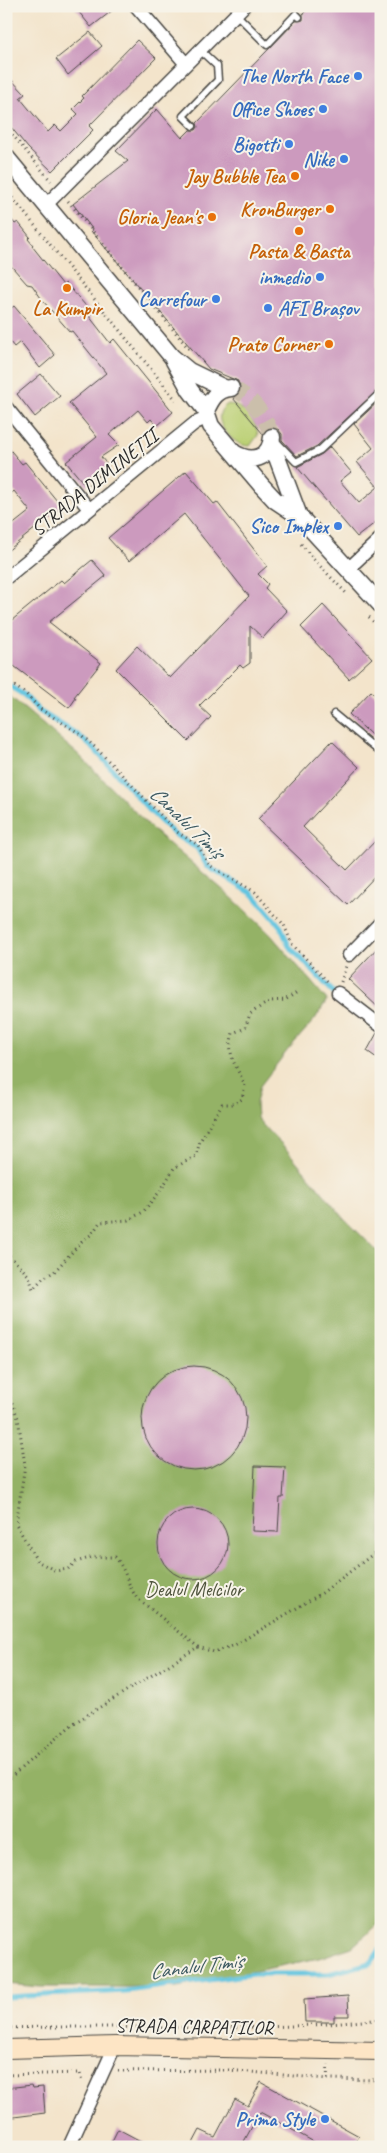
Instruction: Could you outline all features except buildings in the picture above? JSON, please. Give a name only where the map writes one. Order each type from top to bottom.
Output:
[{"type":"main road","name":"STRADA CARPAȚILOR","points":[[6,2049],[115,2046],[381,2051]]},
{"type":"street","points":[[136,6],[186,64]]},
{"type":"street","points":[[46,206],[240,10]]},
{"type":"street","points":[[6,157],[172,357],[189,370],[228,388],[214,396],[207,414]]},
{"type":"street","points":[[172,357],[180,374],[207,414],[218,435],[275,500],[299,516],[381,605]]},
{"type":"street","points":[[6,407],[89,509]]},
{"type":"street","name":"STRADA DIMINEȚII","points":[[6,578],[207,414]]},
{"type":"street","points":[[234,453],[244,459],[260,457],[272,441]]},
{"type":"street","points":[[272,441],[299,516]]},
{"type":"street","points":[[347,570],[381,538]]},
{"type":"street","points":[[349,955],[381,922]]},
{"type":"street","points":[[338,992],[381,1026]]},
{"type":"street","points":[[67,2146],[88,2108],[93,2092],[115,2046]]},
{"type":"lane","points":[[240,10],[267,44],[296,14],[299,17]]},
{"type":"lane","points":[[193,126],[183,116],[218,80],[217,66],[200,50]]},
{"type":"lane","points":[[272,441],[296,462],[320,450],[381,392]]},
{"type":"lane","points":[[334,714],[381,753]]},
{"type":"path","points":[[6,128],[191,352]]},
{"type":"path","points":[[6,190],[176,400]]},
{"type":"path","points":[[298,540],[317,562]]},
{"type":"path","points":[[6,681],[25,693],[40,709],[79,733],[97,749],[176,832],[198,846],[209,864],[255,892],[284,925],[292,944],[338,992],[349,955]]},
{"type":"path","points":[[6,1252],[29,1276],[33,1289],[43,1278],[54,1272],[82,1241],[92,1234],[100,1222],[128,1220],[142,1212],[160,1190],[174,1168],[196,1156],[200,1141],[222,1104],[234,1104],[242,1099],[246,1085],[233,1060],[229,1047],[233,1033],[245,1028],[250,1014],[260,1007],[271,1001],[286,1000],[299,991]]},
{"type":"path","points":[[6,1395],[10,1398],[18,1418],[25,1465],[16,1524],[36,1561],[56,1571],[68,1569],[76,1562],[93,1557],[114,1557],[123,1566],[130,1588],[137,1598],[198,1647],[214,1652],[235,1645],[322,1593],[381,1548]]},
{"type":"path","points":[[6,1781],[74,1723],[198,1647]]},
{"type":"path","points":[[6,2028],[67,2026],[187,2029],[333,2025],[381,2019]]},
{"type":"path","points":[[114,2078],[117,2071],[228,2070],[326,2078],[381,2080]]},
{"type":"path","points":[[6,2075],[80,2073],[82,2086],[93,2092]]},
{"type":"green space","points":[[228,404],[239,407],[255,424],[258,435],[250,446],[236,442],[224,430],[220,416],[222,409]]},
{"type":"green space","name":"Dealul Melcilor","points":[[6,693],[79,755],[154,831],[229,895],[270,934],[327,1000],[315,1019],[260,1086],[256,1103],[257,1118],[281,1143],[344,1218],[381,1255],[381,1922],[352,1947],[319,1958],[177,1987],[41,1987],[6,1984]]},
{"type":"waterway","name":"Canalul Timiș","points":[[6,684],[24,695],[39,711],[78,735],[96,751],[151,812],[175,835],[197,848],[207,866],[253,894],[281,927],[289,946],[337,996]]},
{"type":"waterway","name":"Canalul Timiș","points":[[6,1997],[126,1991],[253,1974],[328,1974],[371,1963],[381,1948]]},
{"type":"tunnel","points":[[231,388],[245,396],[257,408],[266,422],[272,437]]},
{"type":"place","name":"The North Face","points":[[358,76]]},
{"type":"place","name":"Office Shoes","points":[[323,109]]},
{"type":"place","name":"Bigotti","points":[[289,144]]},
{"type":"place","name":"Nike","points":[[344,159]]},
{"type":"place","name":"Jay Bubble Tea","points":[[295,176]]},
{"type":"place","name":"KronBurger","points":[[330,209]]},
{"type":"place","name":"Gloria Jean's","points":[[212,217]]},
{"type":"place","name":"Pasta & Basta","points":[[299,231]]},
{"type":"place","name":"inmedio","points":[[320,277]]},
{"type":"place","name":"La Kumpir","points":[[67,288]]},
{"type":"place","name":"Carrefour","points":[[216,299]]},
{"type":"place","name":"AFI Brașov","points":[[268,308]]},
{"type":"place","name":"Prato Corner","points":[[329,344]]},
{"type":"place","name":"Sico Implex","points":[[338,526]]},
{"type":"place","name":"Prima Style","points":[[325,2119]]}]
